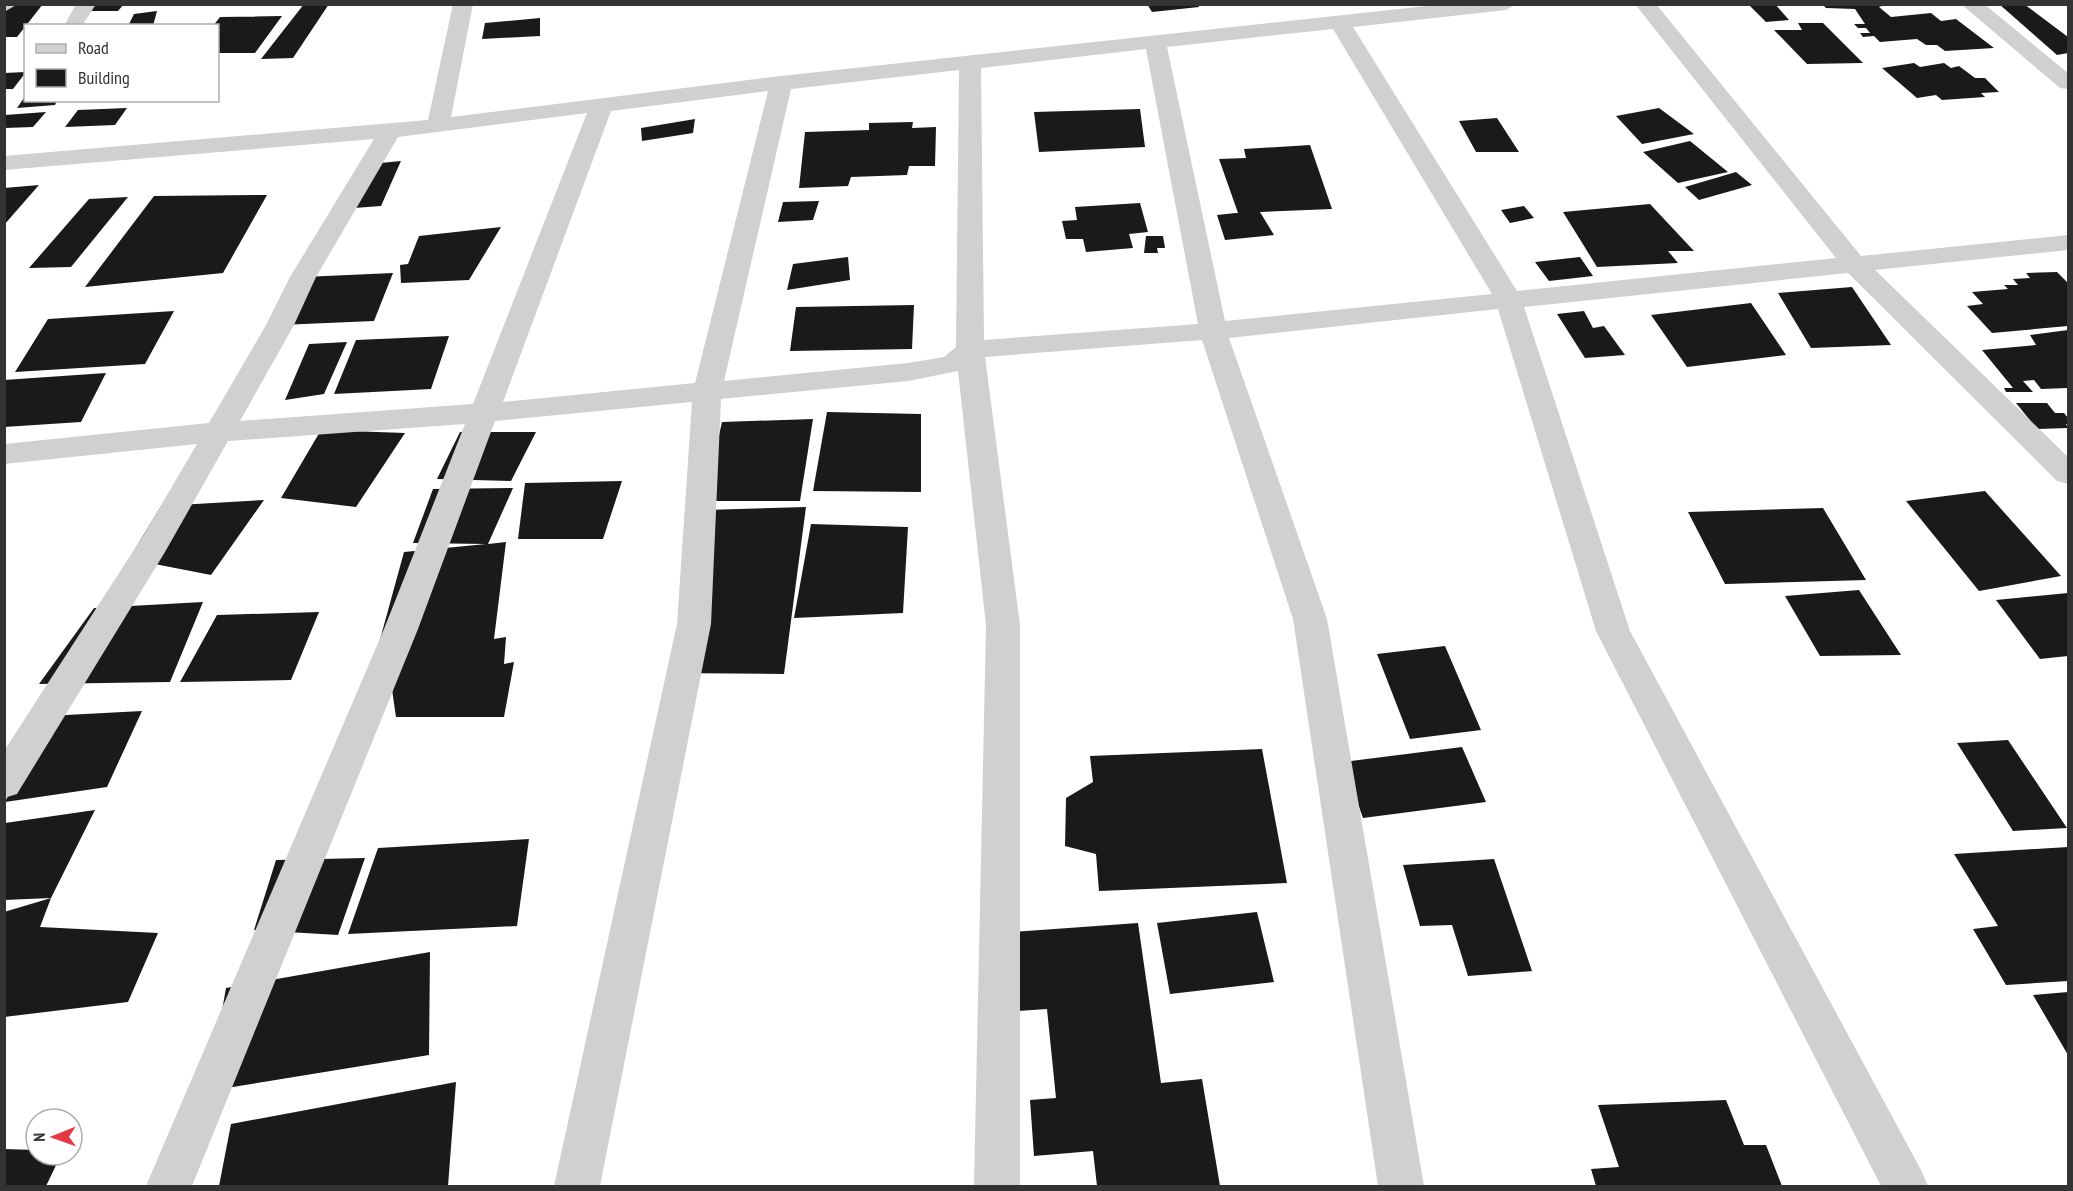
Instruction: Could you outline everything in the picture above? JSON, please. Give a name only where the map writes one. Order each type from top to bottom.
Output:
[{"type":"street","points":[[73,24],[86,4]]},
{"type":"street","points":[[438,125],[463,4]]},
{"type":"street","points":[[4,163],[390,131],[781,83],[1156,44],[1342,16],[1506,4]]},
{"type":"street","points":[[1645,4],[1855,265],[2068,474]]},
{"type":"street","points":[[1971,4],[2068,83]]},
{"type":"street","points":[[1342,16],[1509,299],[1613,631],[1905,1186]]},
{"type":"street","points":[[1156,44],[1213,331],[1310,619],[1401,1186]]},
{"type":"street","points":[[970,62],[970,350],[1003,625],[998,1186]]},
{"type":"street","points":[[577,1186],[694,624],[707,391],[781,83]]},
{"type":"street","points":[[169,1186],[401,629],[602,105]]},
{"type":"street","points":[[4,783],[154,544],[279,326],[303,277],[390,131]]},
{"type":"street","points":[[4,454],[219,432],[485,413],[908,372],[952,363],[970,350],[1213,331],[2068,242]]},
{"type":"building","points":[[10,4],[43,4],[27,24],[24,24],[24,28],[17,37],[4,37],[4,8]]},
{"type":"building","points":[[89,4],[124,4],[118,11],[82,11]]},
{"type":"building","points":[[304,4],[329,4],[293,58],[261,59]]},
{"type":"building","points":[[1147,4],[1198,4],[1199,7],[1152,12]]},
{"type":"building","points":[[1748,4],[1775,4],[1789,20],[1766,22]]},
{"type":"building","points":[[1822,4],[1887,4],[1879,7],[1891,17],[1931,13],[1941,21],[1956,19],[1994,48],[1945,51],[1937,45],[1926,45],[1917,39],[1880,42],[1874,36],[1863,37],[1860,33],[1870,33],[1866,28],[1858,28],[1854,24],[1865,24],[1855,9],[1826,8]]},
{"type":"building","points":[[1999,4],[2024,4],[2068,37],[2068,53],[2057,55]]},
{"type":"building","points":[[157,11],[154,24],[129,24],[134,14]]},
{"type":"building","points":[[282,16],[255,53],[219,53],[219,24],[215,24],[220,17]]},
{"type":"building","points":[[540,18],[540,36],[482,39],[485,23]]},
{"type":"building","points":[[1798,23],[1823,23],[1863,63],[1807,64],[1774,30],[1802,30]]},
{"type":"building","points":[[1914,63],[1920,67],[1944,63],[1951,68],[1959,66],[1975,78],[1985,78],[1999,92],[1981,93],[1985,97],[1942,100],[1936,95],[1917,98],[1882,68]]},
{"type":"building","points":[[24,72],[24,75],[13,89],[4,89],[4,73]]},
{"type":"building","points":[[24,98],[24,102],[56,102],[55,105],[17,108]]},
{"type":"building","points":[[127,108],[115,125],[65,127],[78,110]]},
{"type":"building","points":[[1659,108],[1694,134],[1642,144],[1616,116]]},
{"type":"building","points":[[1140,109],[1145,147],[1039,152],[1034,112]]},
{"type":"building","points":[[46,112],[33,127],[4,128],[5,115]]},
{"type":"building","points":[[1497,118],[1519,152],[1476,152],[1459,121]]},
{"type":"building","points":[[695,119],[693,133],[642,141],[641,128]]},
{"type":"building","points":[[913,122],[912,128],[936,127],[935,166],[909,166],[907,175],[851,177],[848,186],[799,188],[805,132],[869,130],[869,123]]},
{"type":"building","points":[[1690,141],[1728,172],[1678,183],[1643,152]]},
{"type":"building","points":[[1310,145],[1332,209],[1260,212],[1274,235],[1225,240],[1217,215],[1238,213],[1219,159],[1246,158],[1244,149]]},
{"type":"building","points":[[401,161],[381,206],[354,208],[370,164]]},
{"type":"building","points":[[1736,172],[1752,185],[1699,200],[1685,187]]},
{"type":"building","points":[[39,185],[4,225],[4,188]]},
{"type":"building","points":[[267,195],[223,273],[85,287],[154,196]]},
{"type":"building","points":[[128,197],[71,267],[29,268],[89,199]]},
{"type":"building","points":[[819,201],[813,220],[778,222],[783,202]]},
{"type":"building","points":[[1140,203],[1148,232],[1129,234],[1133,248],[1086,252],[1083,239],[1066,239],[1062,221],[1077,220],[1075,207]]},
{"type":"building","points":[[1650,204],[1694,251],[1668,251],[1678,263],[1597,267],[1563,212]]},
{"type":"building","points":[[1524,206],[1534,218],[1510,223],[1501,210]]},
{"type":"building","points":[[501,227],[469,280],[401,283],[400,265],[408,264],[419,236]]},
{"type":"building","points":[[1146,236],[1163,236],[1165,248],[1157,248],[1158,253],[1144,253]]},
{"type":"building","points":[[848,257],[850,280],[787,290],[793,264]]},
{"type":"building","points":[[1580,257],[1593,276],[1549,281],[1535,262]]},
{"type":"building","points":[[2057,272],[2068,283],[2068,326],[1992,333],[1967,306],[1983,304],[1972,292],[2008,289],[2004,285],[2018,285],[2013,279],[2030,278],[2026,273]]},
{"type":"building","points":[[393,273],[374,321],[280,325],[303,277]]},
{"type":"building","points":[[1852,287],[1891,345],[1811,348],[1778,293]]},
{"type":"building","points":[[1751,303],[1786,355],[1687,367],[1651,315]]},
{"type":"building","points":[[914,305],[912,349],[790,351],[796,307]]},
{"type":"building","points":[[174,311],[145,364],[15,372],[48,319]]},
{"type":"building","points":[[1584,311],[1593,328],[1604,326],[1625,355],[1585,358],[1557,314]]},
{"type":"building","points":[[2068,330],[2068,388],[2041,389],[2034,380],[2023,381],[2033,392],[2006,392],[2004,388],[2013,388],[1982,350],[2036,345],[2030,335]]},
{"type":"building","points":[[449,336],[431,389],[334,394],[356,340]]},
{"type":"building","points":[[347,342],[324,394],[285,400],[309,344]]},
{"type":"building","points":[[106,373],[81,422],[4,427],[4,380]]},
{"type":"building","points":[[2016,403],[2047,403],[2055,413],[2064,413],[2068,418],[2068,424],[2066,424],[2068,428],[2037,429]]},
{"type":"building","points":[[827,412],[921,414],[921,492],[813,491]]},
{"type":"building","points":[[813,419],[800,501],[704,501],[722,422]]},
{"type":"building","points":[[321,430],[405,433],[356,507],[281,498]]},
{"type":"building","points":[[460,432],[536,432],[511,481],[437,479]]},
{"type":"building","points":[[622,481],[603,539],[518,539],[525,483]]},
{"type":"building","points":[[513,488],[488,544],[506,542],[494,639],[506,637],[504,664],[514,662],[504,717],[396,717],[390,676],[370,676],[404,552],[486,544],[413,543],[433,489]]},
{"type":"building","points":[[1985,491],[2061,576],[1979,591],[1906,501]]},
{"type":"building","points":[[264,500],[211,575],[129,559],[161,506]]},
{"type":"building","points":[[806,507],[784,674],[669,673],[705,510]]},
{"type":"building","points":[[1823,508],[1866,580],[1725,584],[1688,512]]},
{"type":"building","points":[[811,524],[908,527],[903,613],[794,618]]},
{"type":"building","points":[[1859,590],[1901,655],[1820,656],[1785,596]]},
{"type":"building","points":[[2068,593],[2068,656],[2040,659],[1996,600]]},
{"type":"building","points":[[203,602],[170,682],[39,684],[94,608]]},
{"type":"building","points":[[319,612],[291,680],[180,682],[217,615]]},
{"type":"building","points":[[1445,646],[1481,730],[1410,739],[1377,654]]},
{"type":"building","points":[[142,711],[107,787],[5,802],[47,716]]},
{"type":"building","points":[[2008,740],[2067,828],[2013,831],[1957,743]]},
{"type":"building","points":[[1462,747],[1486,802],[1363,818],[1343,762]]},
{"type":"building","points":[[1262,749],[1287,883],[1099,891],[1096,854],[1065,846],[1066,798],[1093,782],[1090,756]]},
{"type":"building","points":[[95,810],[51,898],[4,900],[5,823]]},
{"type":"building","points":[[529,839],[517,926],[348,934],[378,848]]},
{"type":"building","points":[[2068,847],[2068,981],[2006,985],[1973,929],[1998,926],[1954,854]]},
{"type":"building","points":[[365,858],[338,935],[254,930],[276,860]]},
{"type":"building","points":[[1494,859],[1532,971],[1468,976],[1452,925],[1420,926],[1403,865]]},
{"type":"building","points":[[51,898],[40,927],[158,933],[128,1002],[4,1017],[4,912]]},
{"type":"building","points":[[1257,912],[1274,982],[1170,994],[1157,923]]},
{"type":"building","points":[[1138,923],[1161,1083],[1202,1079],[1220,1186],[1097,1186],[1093,1151],[1034,1156],[1030,1100],[1056,1098],[1047,1009],[1018,1011],[1012,932]]},
{"type":"building","points":[[430,952],[429,1055],[208,1091],[226,988]]},
{"type":"building","points":[[2068,992],[2068,1055],[2033,995]]},
{"type":"building","points":[[456,1082],[448,1186],[219,1186],[231,1124]]},
{"type":"building","points":[[1726,1100],[1744,1145],[1766,1145],[1782,1186],[1596,1186],[1591,1169],[1619,1167],[1598,1105]]},
{"type":"building","points":[[4,1149],[24,1150],[24,1167],[55,1167],[46,1186],[4,1186]]}]
